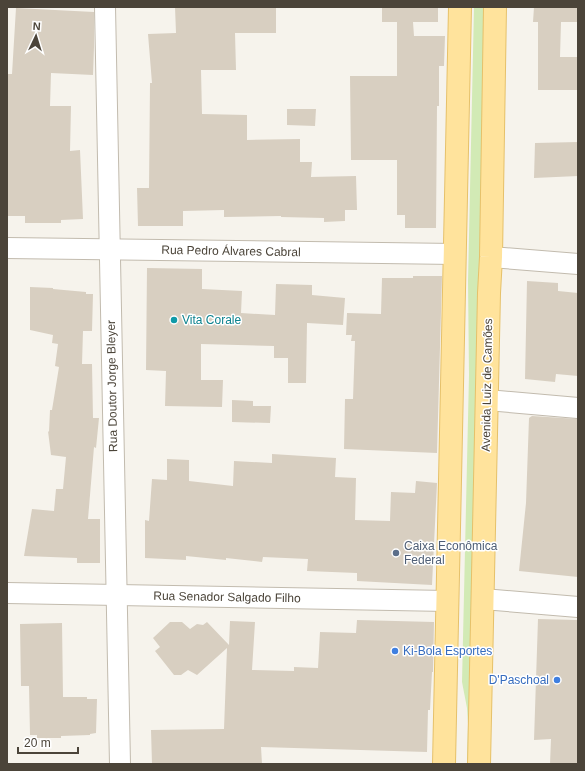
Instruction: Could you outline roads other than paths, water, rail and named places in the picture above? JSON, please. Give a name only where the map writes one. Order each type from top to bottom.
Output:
[{"type":"main road","points":[[444,764],[460,7]]},
{"type":"main road","name":"Avenida Luiz de Camões","points":[[479,764],[491,257],[495,7]]},
{"type":"street","name":"Rua Doutor Jorge Bleyer","points":[[104,7],[120,764]]},
{"type":"street","name":"Rua Pedro Álvares Cabral","points":[[7,248],[455,254]]},
{"type":"street","points":[[491,257],[578,264]]},
{"type":"street","points":[[487,400],[578,408]]},
{"type":"street","name":"Rua Senador Salgado Filho","points":[[7,593],[447,601]]},
{"type":"street","points":[[483,599],[578,607]]},
{"type":"place","name":"Vita Corale","points":[[174,320]]},
{"type":"place","name":"Caixa Econômica Federal","points":[[396,553]]},
{"type":"place","name":"Ki-Bola Esportes","points":[[395,651]]},
{"type":"place","name":"D'Paschoal","points":[[557,680]]}]
